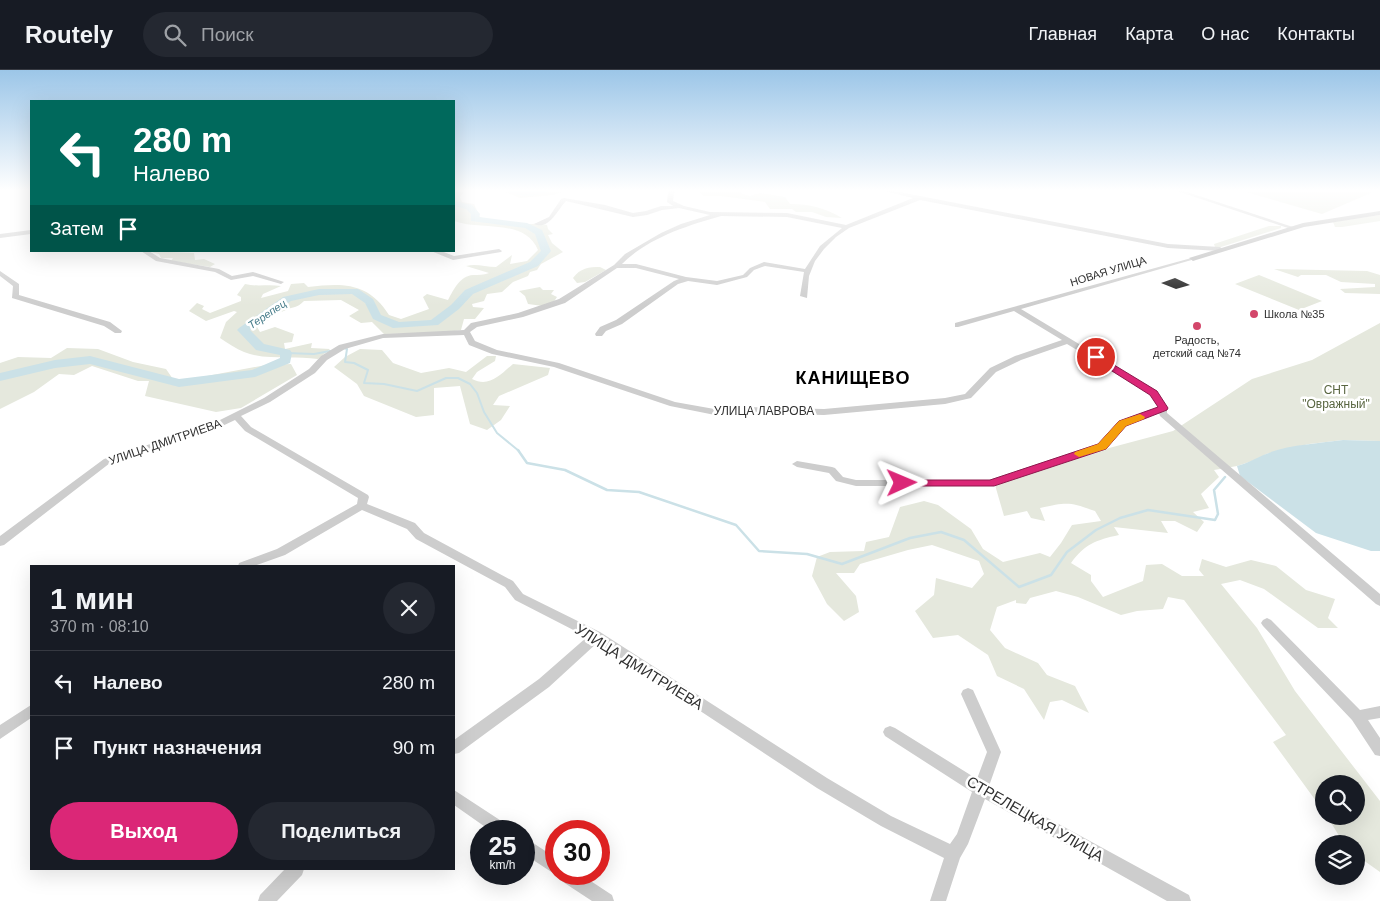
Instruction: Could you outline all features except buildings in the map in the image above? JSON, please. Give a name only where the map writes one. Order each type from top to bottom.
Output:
[{"type":"street","name":"УЛИЦА ДМИТРИЕВА","points":[[0,542],[90,472],[107,462],[215,426],[236,416],[267,400],[342,347],[383,336],[466,332],[474,325],[520,315],[562,301],[616,266],[627,255],[675,229]]},
{"type":"street","points":[[804,296],[806,289],[805,278],[808,271],[836,233],[844,229]]},
{"type":"street","points":[[1079,229],[1168,246],[1220,250]]},
{"type":"street","name":"НОВАЯ УЛИЦА","points":[[958,325],[1017,310],[1290,229]]},
{"type":"street","points":[[0,236],[30,232]]},
{"type":"street","points":[[1168,246],[1193,258]]},
{"type":"street","points":[[146,252],[158,260],[217,270],[231,278],[253,274],[281,282]]},
{"type":"street","points":[[437,252],[453,258],[499,252]]},
{"type":"street","points":[[616,266],[636,266],[686,279],[716,283],[745,276],[752,269],[764,264],[808,271]]},
{"type":"street","points":[[0,273],[17,285],[15,296],[107,324],[118,331]]},
{"type":"street","points":[[599,334],[603,329],[619,322],[676,282],[686,279]]},
{"type":"street","points":[[1017,310],[1154,393],[1163,408],[1164,414],[1380,601]]},
{"type":"street","name":"УЛИЦА ЛАВРОВА","points":[[466,332],[472,343],[495,352],[556,365],[673,404],[720,413],[747,410],[824,412],[945,401],[968,396],[993,370],[1018,358],[1068,341]]},
{"type":"street","points":[[797,464],[832,470],[840,479],[856,483],[990,483],[1102,446],[1122,424],[1163,408]]},
{"type":"street","name":"УЛИЦА ДМИТРИЕВА","points":[[236,416],[248,429],[364,497],[361,506],[411,526],[420,536],[509,584],[519,597],[596,636],[822,784],[886,821],[953,854]]},
{"type":"street","points":[[246,565],[281,552],[361,506]]},
{"type":"street","points":[[1267,623],[1357,716],[1380,750]]},
{"type":"street","points":[[455,747],[544,683],[596,636]]},
{"type":"street","points":[[938,901],[953,854],[963,840],[994,752],[968,694]]},
{"type":"street","points":[[0,733],[30,712]]},
{"type":"street","points":[[1357,716],[1380,712]]},
{"type":"street","name":"СТРЕЛЕЦКАЯ УЛИЦА","points":[[890,732],[982,790],[1183,901]]},
{"type":"street","points":[[455,798],[488,820]]},
{"type":"street","points":[[266,901],[295,870]]},
{"type":"street","points":[[582,885],[606,901]]},
{"type":"green space","points":[[513,229],[548,229],[553,234],[548,235],[552,243],[563,252],[541,264],[537,270],[530,272],[528,276],[513,282],[502,292],[487,294],[484,301],[472,304],[473,307],[484,308],[475,319],[464,319],[461,330],[442,333],[384,334],[372,322],[361,323],[349,316],[359,310],[341,300],[304,301],[256,325],[260,332],[275,327],[294,334],[292,342],[284,343],[285,349],[312,343],[311,348],[330,349],[318,359],[271,357],[244,352],[220,338],[226,322],[237,312],[234,311],[206,321],[189,311],[197,303],[204,306],[202,309],[210,313],[241,301],[241,297],[237,295],[245,284],[281,286],[263,294],[261,298],[288,291],[291,284],[304,283],[308,287],[343,285],[354,287],[372,296],[389,315],[401,319],[429,309],[423,297],[427,294],[448,300],[464,278],[489,273],[466,266],[496,267],[512,255],[510,264],[527,261],[538,250],[532,240],[523,233]]},
{"type":"green space","points":[[1261,229],[1279,229],[1221,247],[1215,247],[1214,244]]},
{"type":"green space","points":[[151,252],[194,253],[195,260],[204,259],[215,264],[210,267],[171,261],[173,258],[161,258],[159,254]]},
{"type":"green space","points":[[600,267],[606,270],[585,282],[577,283],[573,278],[585,269]]},
{"type":"green space","points":[[1274,269],[1367,271],[1380,275],[1380,294],[1345,293],[1340,289],[1375,287],[1375,284],[1341,282],[1326,275],[1301,275],[1298,277]]},
{"type":"green space","points":[[1259,275],[1322,301],[1299,310],[1235,284]]},
{"type":"green space","points":[[540,287],[543,290],[554,290],[551,294],[557,297],[553,303],[543,306],[528,304],[525,296],[519,291]]},
{"type":"green space","name":"СНТ \"Овражный\"","points":[[1380,323],[1380,441],[1343,440],[1309,444],[1266,454],[1258,459],[1237,466],[1214,470],[1219,477],[1201,494],[1209,508],[1193,512],[1204,522],[1197,532],[1175,521],[1161,521],[1168,533],[1114,527],[1119,535],[1086,547],[1071,563],[1091,575],[1091,581],[1103,597],[1143,581],[1146,565],[1162,564],[1182,576],[1204,576],[1199,570],[1202,559],[1226,567],[1251,560],[1276,566],[1306,590],[1335,599],[1328,618],[1338,628],[1318,628],[1264,589],[1240,580],[1221,584],[1257,628],[1295,691],[1360,775],[1315,775],[1315,800],[1273,742],[1286,735],[1184,600],[1168,597],[1163,609],[1137,611],[1121,615],[1078,597],[1056,591],[1030,598],[1026,604],[1016,603],[1016,600],[997,607],[990,630],[1005,648],[1038,663],[1047,675],[1075,686],[1089,713],[1062,700],[1050,702],[1044,720],[1024,689],[997,676],[988,655],[958,635],[933,638],[915,611],[934,595],[936,578],[972,588],[984,574],[979,561],[932,545],[860,564],[854,573],[836,573],[856,596],[859,612],[844,621],[827,604],[812,576],[817,557],[830,552],[864,551],[866,542],[889,537],[900,507],[924,501],[938,505],[971,529],[983,549],[1003,562],[1040,553],[1050,557],[1072,525],[1101,521],[1095,511],[1063,504],[1040,508],[1045,521],[1031,518],[1027,511],[1004,516],[995,485],[1064,460],[1173,431],[1252,379],[1312,360]]},
{"type":"green space","points":[[67,348],[98,349],[133,362],[166,369],[175,382],[266,365],[291,364],[297,375],[241,408],[216,412],[145,396],[149,381],[138,381],[92,366],[74,375],[59,374],[34,392],[0,409],[0,363],[18,357],[51,358]]},
{"type":"green space","points":[[360,349],[382,350],[393,363],[421,373],[449,368],[466,372],[487,356],[496,356],[495,361],[477,372],[472,379],[484,382],[494,379],[513,364],[550,368],[548,375],[499,396],[493,405],[510,406],[501,420],[487,430],[470,424],[460,386],[434,388],[434,415],[416,417],[364,396],[357,384],[334,367],[345,357]]},
{"type":"green space","points":[[1365,782],[1380,801],[1380,872],[1365,861],[1365,835],[1339,835],[1332,825],[1365,825]]},
{"type":"water","points":[[1343,440],[1380,441],[1380,551],[1371,551],[1316,533],[1240,476],[1237,466],[1283,448]]},
{"type":"waterway","name":"Терепец","points":[[0,377],[55,364],[90,360],[179,383],[255,373],[286,360],[286,353],[260,347],[243,330],[287,299],[319,292],[354,291],[369,301],[377,317],[397,326],[434,323],[455,307],[469,292],[534,264],[546,251],[539,232],[533,229]]},
{"type":"waterway","points":[[343,348],[347,349],[345,362],[354,363],[368,370],[364,383],[384,384],[417,391],[446,378],[458,378],[470,384],[477,393],[484,412],[497,433],[518,450]]},
{"type":"waterway","points":[[286,353],[314,354],[330,351]]},
{"type":"waterway","points":[[518,450],[527,463],[565,470],[607,490],[639,492],[736,525],[759,551],[807,554],[842,564],[910,538],[941,532],[964,540],[1019,587],[1051,575],[1067,552],[1096,530],[1120,518],[1148,510],[1215,520],[1218,514],[1214,490],[1225,477]]},
{"type":"slow traffic","points":[[1079,454],[1102,446],[1122,424],[1140,417]]},
{"type":"place","name":"Школа №35","points":[[1254,314]]},
{"type":"place","name":"Радость, детский сад №74","points":[[1197,326]]},
{"type":"district","name":"КАНИЩЕВО","points":[[853,378]]},
{"type":"route","points":[[902,483],[990,483],[1102,446],[1122,424],[1163,408],[1154,393],[1096,357]]}]
